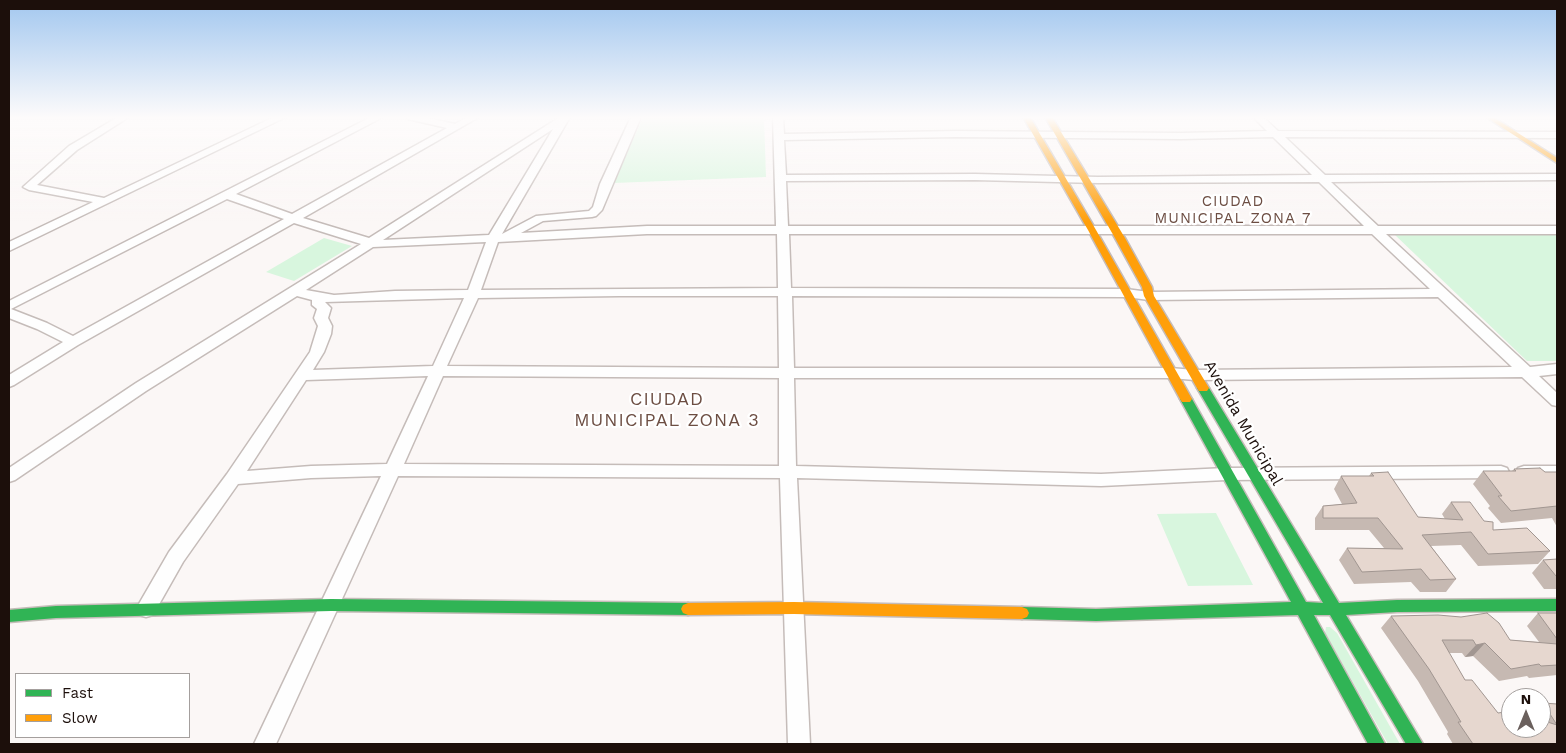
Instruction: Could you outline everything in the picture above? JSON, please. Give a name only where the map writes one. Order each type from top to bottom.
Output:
[{"type":"street","points":[[68,152],[29,187],[104,201]]},
{"type":"street","points":[[9,248],[207,152]]},
{"type":"street","points":[[9,306],[310,152]]},
{"type":"street","points":[[9,382],[74,342],[412,152]]},
{"type":"street","points":[[9,476],[141,387],[296,292],[511,152]]},
{"type":"street","points":[[265,744],[331,605],[499,237],[546,152]]},
{"type":"street","points":[[499,237],[540,218],[592,214],[598,208],[620,152]]},
{"type":"street","points":[[779,152],[786,292],[788,472],[799,744]]},
{"type":"street","points":[[1047,152],[1377,744]]},
{"type":"street","name":"Avenida Municipal","points":[[1069,152],[1116,230],[1150,296],[1195,375],[1415,744]]},
{"type":"street","points":[[1296,152],[1375,230],[1528,372],[1557,402]]},
{"type":"street","points":[[1544,152],[1557,161]]},
{"type":"street","points":[[781,178],[1062,178],[1086,180],[1557,177]]},
{"type":"street","points":[[228,195],[295,219],[372,243],[383,244],[647,230],[1557,230]]},
{"type":"street","points":[[296,292],[318,298],[473,294],[786,292],[1126,293],[1150,296],[1442,293]]},
{"type":"street","points":[[146,609],[176,557],[233,478],[317,352],[325,326],[321,318],[324,308],[318,305],[318,298]]},
{"type":"street","points":[[9,313],[42,326],[74,342]]},
{"type":"street","points":[[302,375],[437,370],[1024,374],[1170,373],[1195,375],[1528,372],[1557,369]]},
{"type":"street","points":[[233,478],[312,472],[392,470],[788,472],[1100,480],[1226,474],[1557,472]]},
{"type":"street","points":[[9,616],[56,612],[331,605],[794,608],[1096,615],[1302,608],[1557,605]]},
{"type":"green space","points":[[628,152],[765,152],[766,177],[614,183]]},
{"type":"green space","points":[[1395,235],[1557,235],[1557,361],[1527,361]]},
{"type":"green space","points":[[324,238],[352,246],[294,281],[266,272]]},
{"type":"green space","points":[[1216,513],[1253,585],[1188,586],[1157,514]]},
{"type":"green space","points":[[1326,627],[1330,627],[1337,633],[1400,744],[1388,744],[1325,633]]},
{"type":"building","points":[[1540,468],[1545,472],[1557,472],[1557,506],[1511,511],[1498,496],[1502,496],[1483,471],[1516,471],[1514,469]]},
{"type":"building","points":[[1388,472],[1418,517],[1463,520],[1451,502],[1470,502],[1484,521],[1493,522],[1493,530],[1527,528],[1550,551],[1488,554],[1471,532],[1422,535],[1456,579],[1430,580],[1421,569],[1362,572],[1347,548],[1403,549],[1378,518],[1323,518],[1323,506],[1357,503],[1341,476],[1374,476],[1371,473]]},
{"type":"building","points":[[1557,559],[1557,576],[1556,576],[1543,560]]},
{"type":"building","points":[[1487,613],[1499,623],[1510,640],[1557,644],[1557,665],[1541,666],[1539,664],[1511,669],[1485,643],[1476,645],[1473,640],[1442,640],[1465,680],[1472,680],[1498,713],[1501,713],[1501,738],[1551,738],[1551,723],[1557,725],[1557,744],[1473,744],[1458,722],[1461,722],[1429,669],[1391,616],[1438,615],[1461,617]]},
{"type":"building","points":[[1538,613],[1557,613],[1557,639]]},
{"type":"building","points":[[1551,704],[1557,704],[1557,725],[1551,716]]},
{"type":"traffic: fast","points":[[1203,388],[1415,744]]},
{"type":"traffic: fast","points":[[1186,399],[1377,744]]},
{"type":"traffic: fast","points":[[9,616],[56,612],[331,605],[688,609]]},
{"type":"traffic: fast","points":[[1022,613],[1096,615],[1271,608],[1335,609],[1397,606],[1557,605]]},
{"type":"traffic: slow","points":[[1047,152],[1186,399]]},
{"type":"traffic: slow","points":[[1069,152],[1120,238],[1147,287],[1149,296],[1203,388]]},
{"type":"traffic: slow","points":[[1543,152],[1557,161]]},
{"type":"traffic: slow","points":[[688,609],[794,608],[1022,613]]},
{"type":"district","name":"CIUDAD MUNICIPAL ZONA 7","points":[[1233,210]]},
{"type":"district","name":"CIUDAD MUNICIPAL ZONA 3","points":[[667,410]]}]
